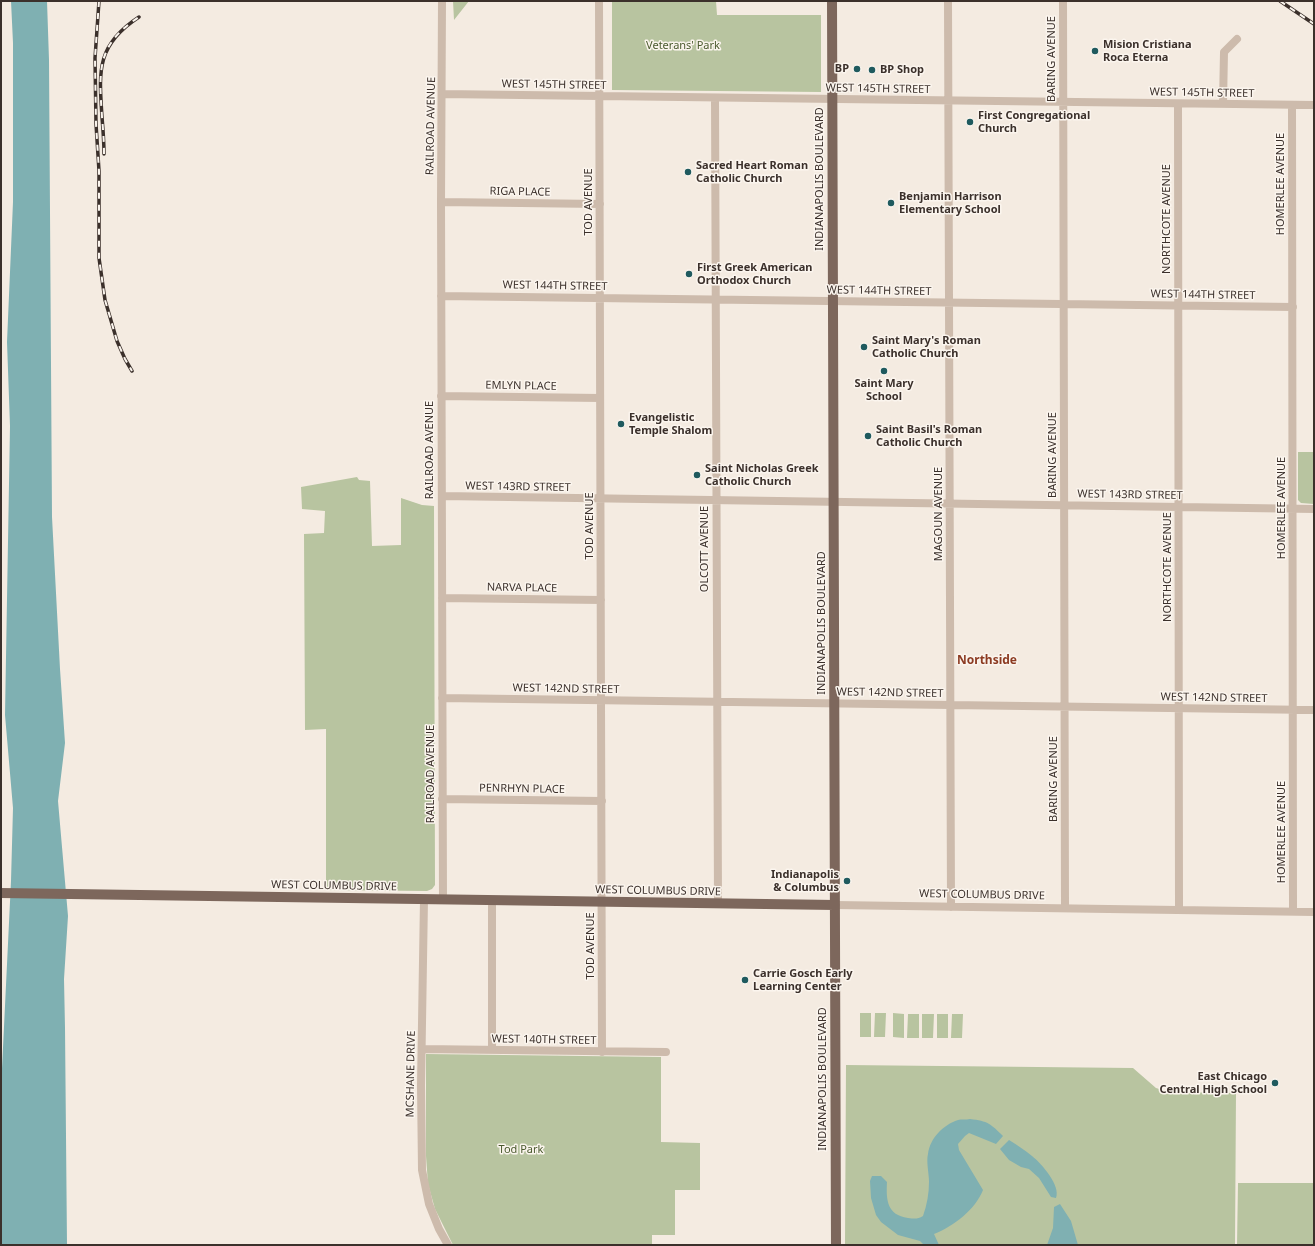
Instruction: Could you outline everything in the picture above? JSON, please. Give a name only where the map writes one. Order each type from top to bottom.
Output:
[{"type":"main road","name":"INDIANAPOLIS BOULEVARD","points":[[832,1],[836,1245]]},
{"type":"main road","name":"WEST COLUMBUS DRIVE","points":[[1,893],[835,905]]},
{"type":"street","name":"RAILROAD AVENUE","points":[[442,1],[441,396],[443,900]]},
{"type":"street","name":"TOD AVENUE","points":[[599,1],[602,1052]]},
{"type":"street","name":"MAGOUN AVENUE","points":[[948,1],[951,907]]},
{"type":"street","name":"BARING AVENUE","points":[[1063,1],[1065,908]]},
{"type":"street","points":[[1223,104],[1224,52],[1237,39]]},
{"type":"street","name":"WEST 145TH STREET","points":[[442,94],[1314,106]]},
{"type":"street","name":"OLCOTT AVENUE","points":[[715,98],[718,903]]},
{"type":"street","name":"NORTHCOTE AVENUE","points":[[1178,104],[1179,910]]},
{"type":"street","name":"HOMERLEE AVENUE","points":[[1292,105],[1293,911]]},
{"type":"street","name":"RIGA PLACE","points":[[441,202],[600,204]]},
{"type":"street","name":"WEST 144TH STREET","points":[[441,296],[1293,307]]},
{"type":"street","name":"EMLYN PLACE","points":[[441,396],[600,398]]},
{"type":"street","name":"WEST 143RD STREET","points":[[442,496],[1314,509]]},
{"type":"street","name":"NARVA PLACE","points":[[442,598],[601,600]]},
{"type":"street","name":"WEST 142ND STREET","points":[[442,698],[1314,710]]},
{"type":"street","name":"PENRHYN PLACE","points":[[442,799],[602,801]]},
{"type":"street","name":"MCSHANE DRIVE","points":[[424,899],[422,1049],[423,1176],[429,1204],[439,1229],[448,1245]]},
{"type":"street","points":[[492,900],[492,1050]]},
{"type":"street","name":"WEST COLUMBUS DRIVE","points":[[835,905],[1314,912]]},
{"type":"street","name":"WEST 140TH STREET","points":[[422,1049],[666,1052]]},
{"type":"green space","points":[[453,1],[469,1],[454,20]]},
{"type":"green space","name":"Veterans' Park","points":[[612,1],[716,1],[717,15],[821,15],[821,92],[612,90]]},
{"type":"green space","points":[[1298,452],[1314,452],[1314,504],[1301,503],[1298,500]]},
{"type":"green space","points":[[357,477],[359,480],[370,481],[372,546],[401,545],[401,498],[422,505],[434,506],[435,885],[432,889],[427,891],[326,890],[326,729],[305,730],[304,534],[324,533],[325,511],[302,509],[301,487]]},
{"type":"green space","points":[[860,1013],[871,1013],[871,1037],[860,1037]]},
{"type":"green space","points":[[875,1013],[886,1013],[885,1037],[874,1037]]},
{"type":"green space","points":[[893,1013],[904,1014],[904,1038],[893,1037]]},
{"type":"green space","points":[[908,1014],[919,1014],[919,1038],[907,1038]]},
{"type":"green space","points":[[922,1014],[934,1014],[933,1038],[922,1038]]},
{"type":"green space","points":[[937,1014],[948,1014],[948,1038],[937,1038]]},
{"type":"green space","points":[[952,1014],[963,1014],[962,1038],[951,1038]]},
{"type":"green space","name":"Tod Park","points":[[426,1054],[661,1057],[661,1142],[700,1143],[700,1190],[675,1190],[675,1235],[652,1235],[652,1245],[453,1245],[435,1209],[428,1184],[426,1156]]},
{"type":"green space","points":[[846,1065],[1133,1068],[1156,1088],[1169,1092],[1236,1093],[1235,1245],[845,1245]]},
{"type":"green space","points":[[1238,1183],[1314,1183],[1314,1245],[1237,1245]]},
{"type":"water","points":[[11,1],[47,1],[49,60],[52,517],[65,743],[58,801],[68,916],[64,979],[67,1245],[1,1245],[1,1089],[13,808],[5,715],[10,426],[7,342],[13,202],[13,43]]},
{"type":"water","points":[[970,1119],[989,1124],[1003,1136],[996,1144],[969,1133],[958,1144],[959,1150],[983,1190],[975,1204],[956,1222],[934,1234],[939,1245],[924,1245],[920,1241],[898,1235],[881,1222],[876,1215],[871,1198],[870,1181],[872,1176],[881,1176],[887,1182],[889,1206],[896,1214],[913,1219],[923,1216],[928,1195],[929,1182],[927,1157],[931,1143],[938,1133],[947,1125],[958,1120]]},
{"type":"water","points":[[1009,1140],[1036,1160],[1050,1176],[1056,1188],[1056,1198],[1051,1197],[1039,1178],[1029,1169],[1021,1167],[1009,1160],[1000,1149]]},
{"type":"water","points":[[1060,1204],[1071,1221],[1078,1245],[1047,1245],[1053,1228],[1054,1207]]},
{"type":"railway","points":[[99,1],[95,58],[96,124],[99,171],[99,258],[105,300],[117,341],[132,371]]},
{"type":"railway","points":[[1280,1],[1314,24]]},
{"type":"railway","points":[[104,154],[100,86],[103,60],[115,38],[125,27],[139,17]]},
{"type":"place","name":"Mision Cristiana Roca Eterna","points":[[1095,51]]},
{"type":"place","name":"BP","points":[[857,69]]},
{"type":"place","name":"BP Shop","points":[[872,70]]},
{"type":"place","name":"First Congregational Church","points":[[970,122]]},
{"type":"place","name":"Sacred Heart Roman Catholic Church","points":[[688,172]]},
{"type":"place","name":"Benjamin Harrison Elementary School","points":[[891,203]]},
{"type":"place","name":"First Greek American Orthodox Church","points":[[689,274]]},
{"type":"place","name":"Saint Mary's Roman Catholic Church","points":[[864,347]]},
{"type":"place","name":"Saint Mary School","points":[[884,371]]},
{"type":"place","name":"Evangelistic Temple Shalom","points":[[621,424]]},
{"type":"place","name":"Saint Basil's Roman Catholic Church","points":[[868,436]]},
{"type":"place","name":"Saint Nicholas Greek Catholic Church","points":[[697,475]]},
{"type":"place","name":"Indianapolis & Columbus","points":[[847,881]]},
{"type":"place","name":"Carrie Gosch Early Learning Center","points":[[745,980]]},
{"type":"place","name":"East Chicago Central High School","points":[[1275,1083]]},
{"type":"district","name":"Northside","points":[[987,661]]}]
